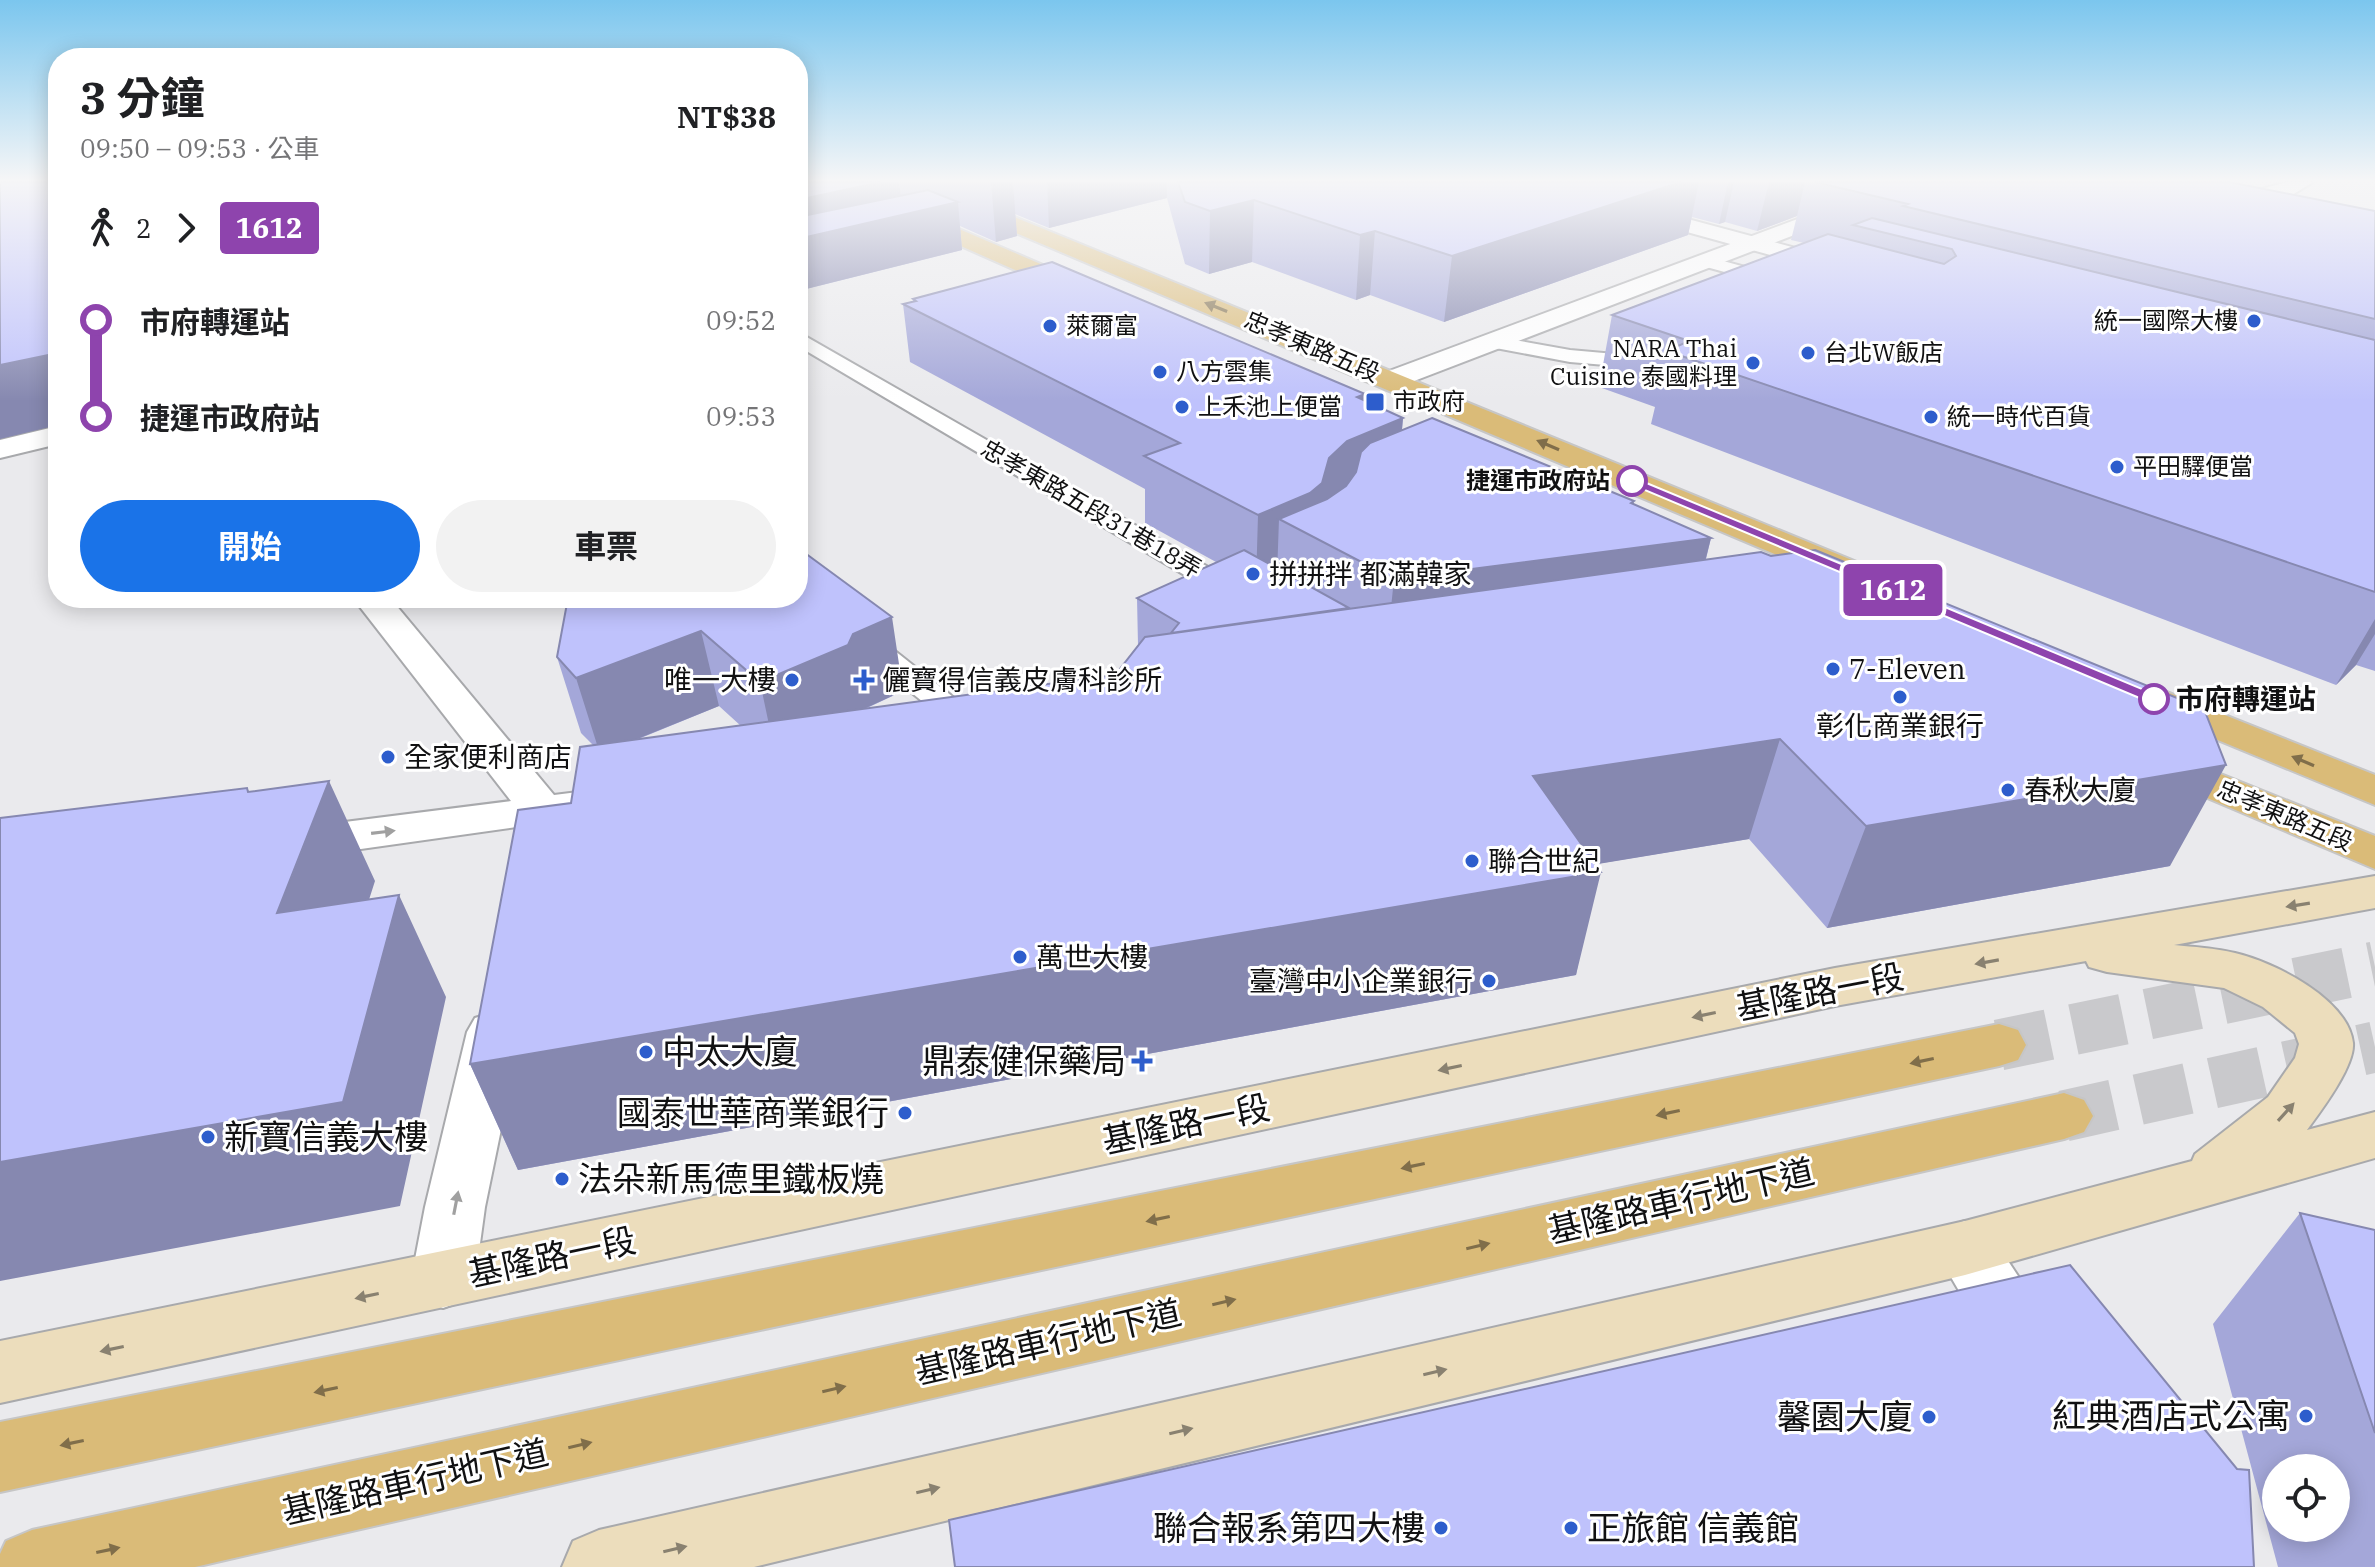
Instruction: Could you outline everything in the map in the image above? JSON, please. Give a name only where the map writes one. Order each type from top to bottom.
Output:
[{"type":"main road","points":[[983,255],[1105,301]]},
{"type":"main road","name":"忠孝東路五段","points":[[1089,255],[1886,587]]},
{"type":"main road","points":[[2119,685],[2375,791]]},
{"type":"main road","name":"忠孝東路五段","points":[[2131,749],[2375,854]]},
{"type":"main road","name":"基隆路一段","points":[[0,1372],[1819,991],[2375,892]]},
{"type":"main road","points":[[2056,950],[2153,958],[2234,971],[2281,994],[2319,1022],[2326,1044],[2321,1064],[2288,1113],[2205,1180]]},
{"type":"main road","points":[[0,1457],[1999,1045]]},
{"type":"main road","name":"基隆路車行地下道","points":[[32,1567],[2064,1116]]},
{"type":"main road","points":[[599,1567],[1965,1248],[2375,1135]]},
{"type":"street","points":[[1391,380],[1721,255]]},
{"type":"street","points":[[1798,255],[1871,275]]},
{"type":"street","points":[[0,449],[48,437]]},
{"type":"street","points":[[378,608],[538,834]]},
{"type":"street","points":[[946,750],[1000,741]]},
{"type":"street","points":[[256,848],[538,834],[620,799]]},
{"type":"street","points":[[443,1280],[455,1207],[506,979]]},
{"type":"street","points":[[1965,1248],[2033,1357],[2052,1381]]},
{"type":"lane","points":[[1705,261],[1787,294]]},
{"type":"lane","points":[[1492,342],[1570,356],[1617,360],[1660,343]]},
{"type":"lane","name":"忠孝東路五段31巷18弄","points":[[808,344],[1255,598]]},
{"type":"lane","points":[[808,595],[1000,741]]},
{"type":"building","points":[[0,255],[48,255],[48,355],[0,365]]},
{"type":"building","points":[[1772,255],[1910,255],[1944,264],[1956,256],[2025,255],[2375,340],[2375,592],[1667,351],[1689,341],[1612,315]]},
{"type":"building","points":[[2108,255],[2375,255],[2375,319]]},
{"type":"building","points":[[1052,262],[1365,394],[1357,397],[1403,418],[1347,441],[1329,458],[1322,483],[1310,493],[1258,515],[1144,456],[1180,443],[903,304]]},
{"type":"building","points":[[1432,418],[1634,501],[1631,503],[1711,538],[1394,579],[1279,519],[1327,499],[1346,486],[1356,472],[1361,452],[1370,443]]},
{"type":"building","points":[[1244,550],[1349,608],[1171,633],[1179,623],[1137,598]]},
{"type":"building","points":[[1815,550],[2204,709],[2226,765],[1866,826],[1780,739],[1533,776],[1601,872],[470,1064],[518,810],[571,803],[580,747],[1115,675],[1145,637],[1761,552],[1771,556]]},
{"type":"building","points":[[808,555],[892,617],[853,634],[848,645],[760,682],[701,631],[576,678],[557,657],[566,608],[808,608]]},
{"type":"building","points":[[329,781],[277,913],[399,895],[343,1102],[0,1162],[0,818]]},
{"type":"building","points":[[2300,1213],[2375,1230],[2375,1433]]},
{"type":"building","points":[[2070,1265],[2237,1469],[2249,1470],[2254,1567],[955,1567],[949,1520]]},
{"type":"tunnel","points":[[1999,1045],[2375,967]]},
{"type":"tunnel","points":[[2064,1116],[2375,1047]]},
{"type":"bus line","name":"1612","points":[[1632,481],[2154,699]]},
{"type":"place","name":"統一國際大樓","points":[[2254,321]]},
{"type":"place","name":"萊爾富","points":[[1050,326]]},
{"type":"place","name":"台北W飯店","points":[[1808,353]]},
{"type":"place","name":"NARA Thai Cuisine 泰國料理","points":[[1753,363]]},
{"type":"place","name":"八方雲集","points":[[1160,372]]},
{"type":"place","name":"市政府","points":[[1375,402]]},
{"type":"place","name":"上禾池上便當","points":[[1182,407]]},
{"type":"place","name":"統一時代百貨","points":[[1931,417]]},
{"type":"place","name":"平田驛便當","points":[[2117,467]]},
{"type":"place","name":"捷運市政府站","points":[[1632,481]]},
{"type":"place","name":"拼拼拌 都滿韓家","points":[[1253,574]]},
{"type":"place","name":"7-Eleven","points":[[1833,669]]},
{"type":"place","name":"唯一大樓","points":[[792,680]]},
{"type":"place","name":"儷寶得信義皮膚科診所","points":[[864,680]]},
{"type":"place","name":"彰化商業銀行","points":[[1900,697]]},
{"type":"place","name":"市府轉運站","points":[[2154,699]]},
{"type":"place","name":"全家便利商店","points":[[388,757]]},
{"type":"place","name":"春秋大廈","points":[[2008,790]]},
{"type":"place","name":"聯合世紀","points":[[1472,861]]},
{"type":"place","name":"萬世大樓","points":[[1020,957]]},
{"type":"place","name":"臺灣中小企業銀行","points":[[1489,981]]},
{"type":"place","name":"中太大廈","points":[[646,1052]]},
{"type":"place","name":"鼎泰健保藥局","points":[[1142,1061]]},
{"type":"place","name":"國泰世華商業銀行","points":[[905,1113]]},
{"type":"place","name":"新寶信義大樓","points":[[208,1137]]},
{"type":"place","name":"法朵新馬德里鐵板燒","points":[[562,1179]]},
{"type":"place","name":"紅典酒店式公寓","points":[[2306,1416]]},
{"type":"place","name":"馨園大廈","points":[[1929,1417]]},
{"type":"place","name":"聯合報系第四大樓","points":[[1441,1528]]},
{"type":"place","name":"正旅館 信義館","points":[[1571,1528]]}]
